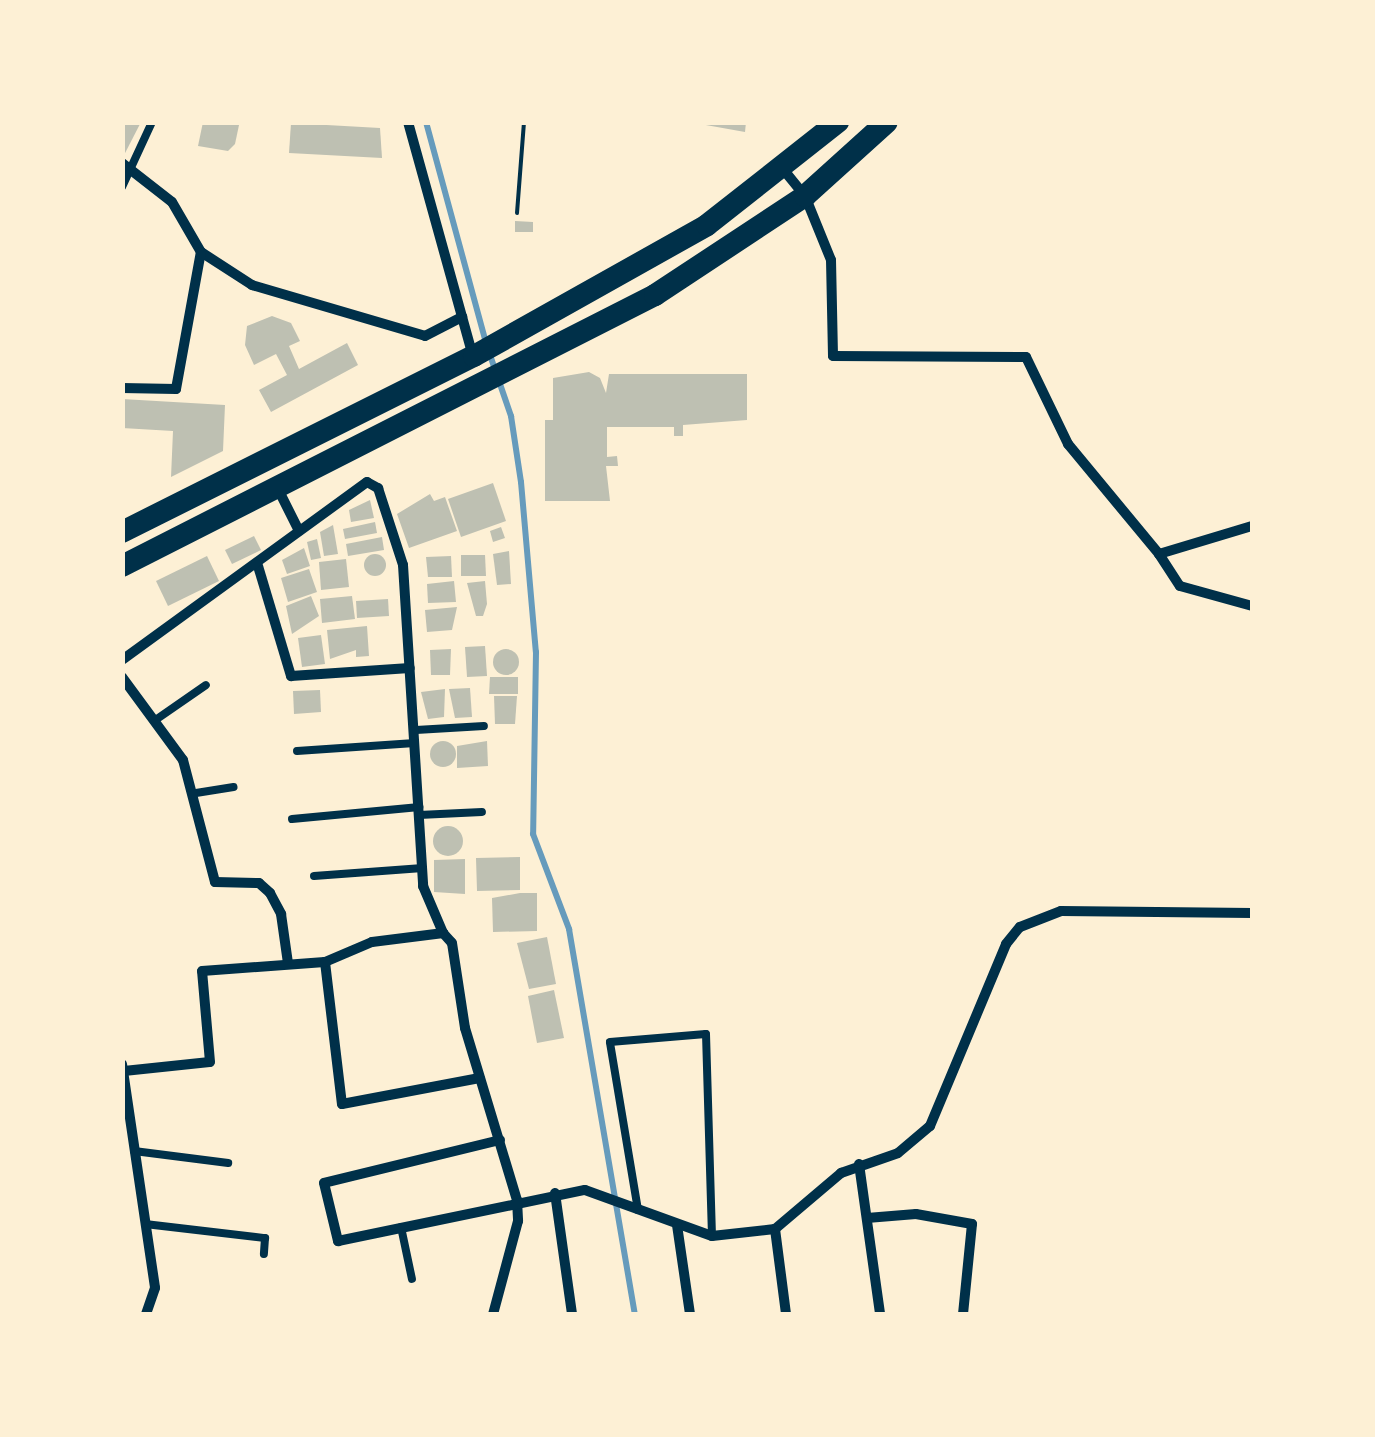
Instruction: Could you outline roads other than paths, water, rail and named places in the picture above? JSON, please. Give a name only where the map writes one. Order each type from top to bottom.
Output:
[{"type":"highway","points":[[122,532],[473,357],[494,341],[707,225],[782,170],[838,122]]},
{"type":"highway","points":[[122,566],[654,295],[806,196],[887,122]]},
{"type":"street","points":[[408,122],[473,357]]},
{"type":"street","points":[[125,164],[172,202],[201,252],[252,285],[425,336],[462,317]]},
{"type":"street","points":[[782,170],[806,196],[831,260],[833,356],[1026,357],[1068,444],[1159,554],[1180,586],[1252,606]]},
{"type":"street","points":[[122,388],[176,389],[201,252]]},
{"type":"street","points":[[122,660],[258,566],[367,482],[378,488],[403,565],[423,886],[443,933],[452,942],[480,1078],[517,1200],[518,1221],[493,1314]]},
{"type":"street","points":[[276,487],[299,531]]},
{"type":"street","points":[[1159,554],[1252,526]]},
{"type":"street","points":[[258,566],[291,676],[410,668]]},
{"type":"street","points":[[122,677],[182,760],[196,794],[214,882],[259,883],[270,893],[281,914],[288,963]]},
{"type":"street","points":[[500,1140],[324,1183],[338,1240],[517,1200],[585,1190],[712,1236],[775,1229],[859,1164],[898,1154],[930,1126],[1006,944],[1020,927],[1061,911],[1252,913]]},
{"type":"street","points":[[124,1072],[210,1062],[202,971],[325,962],[372,942],[443,933]]},
{"type":"street","points":[[325,962],[342,1104],[480,1078]]},
{"type":"street","points":[[122,1064],[137,1189],[155,1288],[146,1314]]},
{"type":"street","points":[[859,1164],[880,1314]]},
{"type":"street","points":[[122,1192],[137,1189]]},
{"type":"street","points":[[555,1193],[572,1314]]},
{"type":"street","points":[[867,1218],[916,1214],[972,1224],[963,1314]]},
{"type":"street","points":[[677,1225],[690,1314]]},
{"type":"street","points":[[775,1229],[786,1314]]},
{"type":"lane","points":[[122,186],[125,164],[152,122]]},
{"type":"lane","points":[[154,721],[206,685]]},
{"type":"lane","points":[[416,730],[484,726]]},
{"type":"lane","points":[[297,751],[415,743]]},
{"type":"lane","points":[[196,794],[234,788]]},
{"type":"lane","points":[[292,819],[419,811],[482,812]]},
{"type":"lane","points":[[314,876],[422,868]]},
{"type":"lane","points":[[635,1208],[610,1042],[706,1034],[712,1236]]},
{"type":"lane","points":[[133,1151],[228,1163]]},
{"type":"lane","points":[[145,1224],[266,1238],[264,1254]]},
{"type":"lane","points":[[400,1227],[412,1279]]},
{"type":"waterway","points":[[426,122],[486,343]]},
{"type":"waterway","points":[[490,355],[511,416],[521,482],[536,652],[533,834],[569,929],[635,1314]]}]
